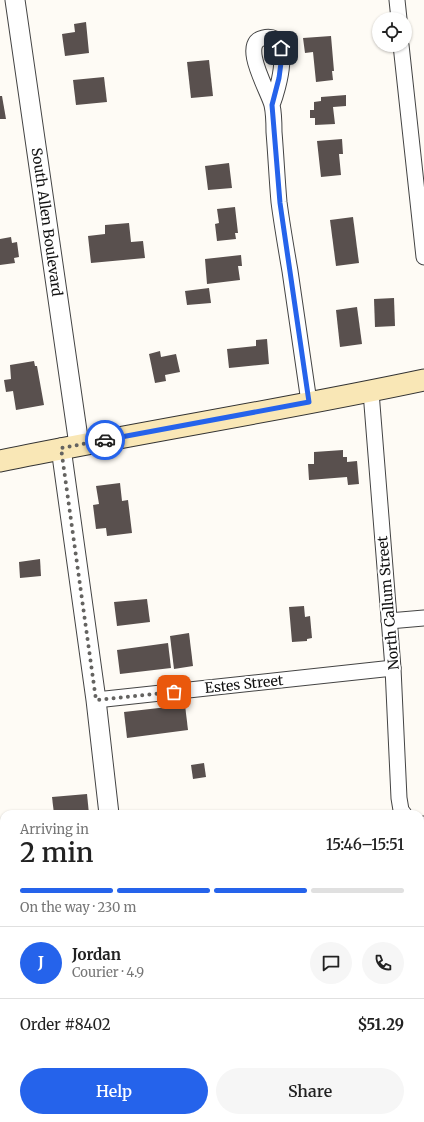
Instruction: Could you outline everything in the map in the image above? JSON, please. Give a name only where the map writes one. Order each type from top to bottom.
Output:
[{"type":"main road","points":[[0,461],[70,446],[371,392],[424,380]]},
{"type":"street","name":"South Allen Boulevard","points":[[15,0],[70,446],[109,810]]},
{"type":"street","points":[[396,0],[398,12]]},
{"type":"street","points":[[402,52],[424,257]]},
{"type":"street","points":[[272,105],[280,203],[309,402]]},
{"type":"street","name":"North Callum Street","points":[[371,392],[393,668],[399,798],[401,810]]},
{"type":"street","points":[[389,621],[424,618]]},
{"type":"street","name":"Estes Street","points":[[96,700],[393,668]]},
{"type":"building","points":[[86,22],[89,53],[65,56],[62,34],[75,32],[74,24]]},
{"type":"building","points":[[331,36],[334,71],[332,71],[333,80],[316,82],[313,52],[305,53],[303,38]]},
{"type":"building","points":[[209,60],[213,96],[191,98],[187,62]]},
{"type":"building","points":[[104,77],[107,102],[76,105],[73,80]]},
{"type":"building","points":[[346,95],[346,106],[333,107],[335,124],[315,125],[315,118],[310,118],[310,110],[314,110],[314,102],[321,101],[321,97]]},
{"type":"building","points":[[0,96],[2,96],[6,119],[0,119]]},
{"type":"building","points":[[342,139],[343,154],[339,154],[341,175],[321,177],[317,141]]},
{"type":"building","points":[[229,163],[232,188],[208,190],[205,166]]},
{"type":"building","points":[[235,207],[238,233],[235,233],[236,239],[217,241],[215,224],[219,223],[217,209]]},
{"type":"building","points":[[353,217],[359,263],[336,266],[330,220]]},
{"type":"building","points":[[129,223],[131,242],[143,241],[145,258],[91,263],[88,236],[105,234],[105,225]]},
{"type":"building","points":[[11,237],[12,243],[17,242],[19,257],[14,258],[15,263],[0,265],[0,239]]},
{"type":"building","points":[[241,255],[242,266],[238,266],[240,280],[207,284],[205,259]]},
{"type":"building","points":[[209,288],[211,303],[187,305],[185,291]]},
{"type":"building","points":[[394,298],[395,326],[375,327],[374,299]]},
{"type":"building","points":[[357,307],[362,344],[340,347],[336,310]]},
{"type":"building","points":[[267,339],[269,364],[229,368],[227,349],[256,346],[256,340]]},
{"type":"building","points":[[160,351],[161,357],[176,354],[180,372],[165,375],[166,381],[155,383],[149,354]]},
{"type":"building","points":[[34,361],[35,366],[37,366],[44,405],[16,410],[13,391],[6,392],[4,380],[11,379],[10,365]]},
{"type":"building","points":[[343,450],[343,457],[347,457],[347,462],[357,461],[359,484],[348,485],[347,477],[309,480],[308,464],[314,464],[314,452]]},
{"type":"building","points":[[120,483],[122,501],[128,500],[132,533],[107,536],[106,528],[96,529],[93,505],[99,504],[96,486]]},
{"type":"building","points":[[40,559],[41,576],[20,578],[19,562]]},
{"type":"building","points":[[147,599],[150,622],[117,626],[114,602]]},
{"type":"building","points":[[304,606],[305,617],[310,616],[312,638],[307,639],[307,641],[292,642],[289,607]]},
{"type":"building","points":[[189,633],[193,666],[174,669],[170,636]]},
{"type":"building","points":[[168,643],[171,668],[120,674],[117,650]]},
{"type":"building","points":[[185,705],[188,730],[127,738],[124,712]]},
{"type":"building","points":[[204,763],[206,777],[193,779],[191,765]]},
{"type":"building","points":[[87,794],[89,810],[54,810],[52,797]]},
{"type":"way so far","points":[[105,440],[61,448],[96,700],[174,692]]},
{"type":"route","points":[[105,440],[309,402],[280,203],[272,105],[281,67],[281,48]]}]
